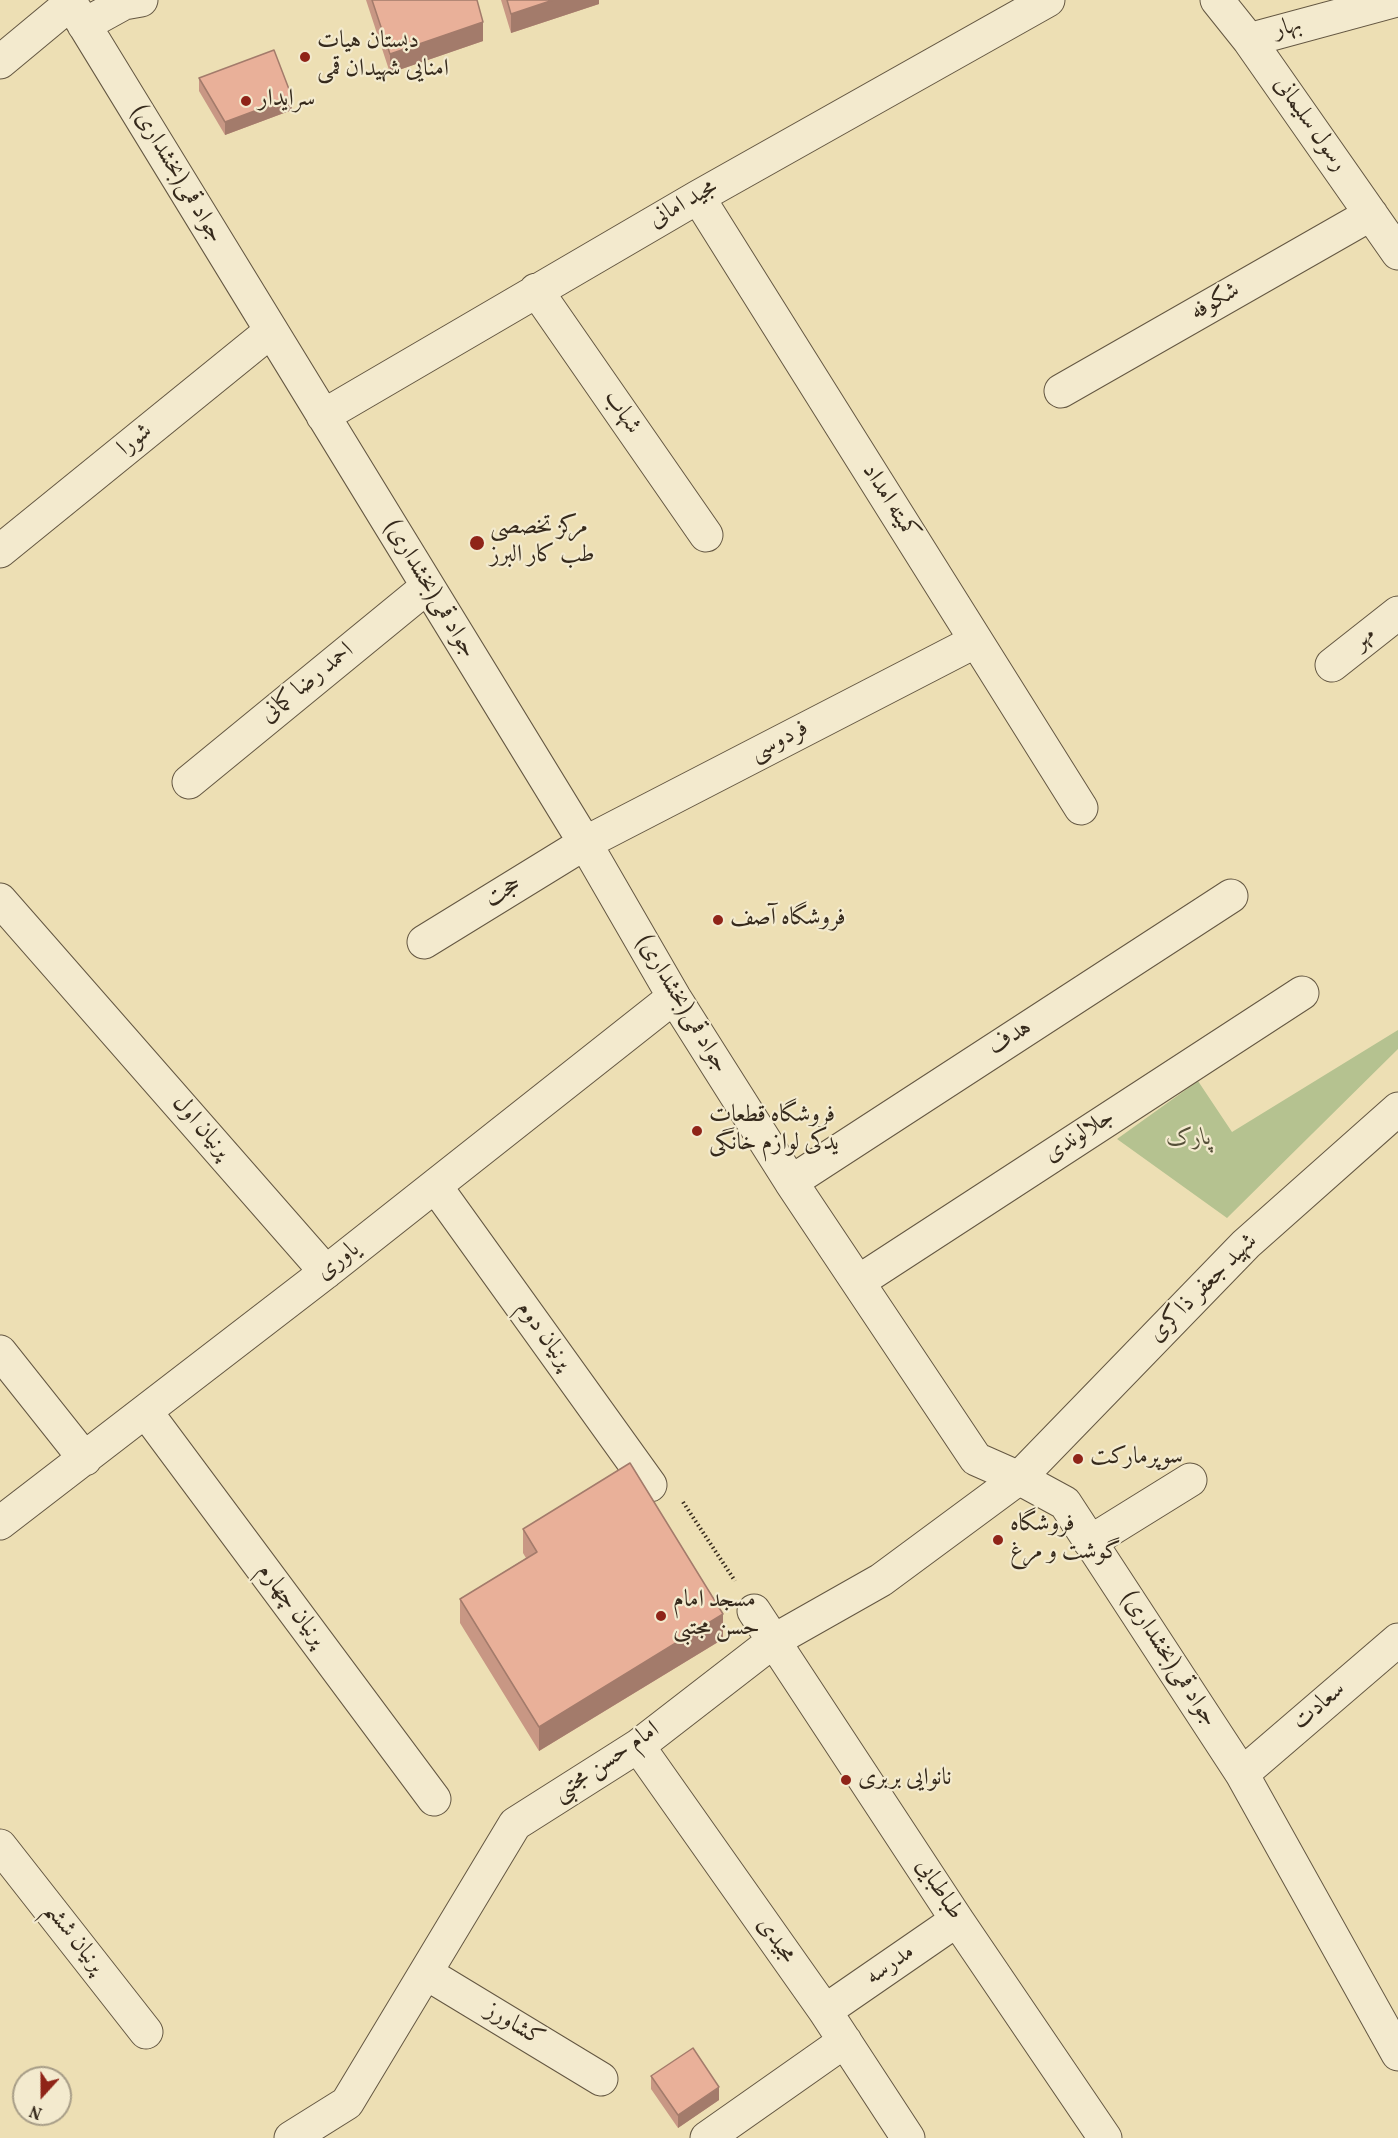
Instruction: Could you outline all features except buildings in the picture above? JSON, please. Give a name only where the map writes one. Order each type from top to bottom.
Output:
[{"type":"street","points":[[0,62],[75,9],[141,0]]},
{"type":"street","name":"مجید امانی","points":[[323,416],[698,197],[1048,0]]},
{"type":"street","name":"رسول سلیمانی","points":[[1217,0],[1249,40],[1398,253]]},
{"type":"street","name":"بهار","points":[[1249,40],[1397,0]]},
{"type":"street","name":"جواد قمی(بخشداری)","points":[[75,9],[585,843],[674,997],[791,1182],[976,1459],[1065,1503],[1242,1774],[1398,2054]]},
{"type":"street","name":"کمیته امداد","points":[[698,197],[1081,808]]},
{"type":"street","name":"شکوفه","points":[[1061,391],[1371,214]]},
{"type":"street","name":"شهاب","points":[[536,290],[706,535]]},
{"type":"street","name":"شورا","points":[[0,551],[272,331]]},
{"type":"street","name":"احمد رضا کمانی","points":[[189,782],[427,587]]},
{"type":"street","name":"مهر","points":[[1332,665],[1398,613]]},
{"type":"street","name":"فردوسی","points":[[585,843],[976,641]]},
{"type":"street","name":"حجت","points":[[424,942],[585,843]]},
{"type":"street","name":"هدف","points":[[791,1182],[1231,896]]},
{"type":"street","name":"پرنیان اول","points":[[0,900],[326,1272]]},
{"type":"street","name":"جلالوندی","points":[[858,1282],[1302,993]]},
{"type":"street","name":"یاوری","points":[[0,1523],[436,1187],[674,997]]},
{"type":"street","name":"شهید جعفر ذاکری","points":[[1018,1478],[1246,1244],[1398,1109]]},
{"type":"street","name":"پرنیان دوم","points":[[436,1187],[650,1485]]},
{"type":"street","points":[[0,1352],[85,1459]]},
{"type":"street","name":"پرنیان چهارم","points":[[146,1412],[434,1799]]},
{"type":"street","name":"امام حسن مجتبی","points":[[291,2138],[347,2103],[515,1824],[638,1746],[775,1640],[881,1580],[1018,1478]]},
{"type":"street","points":[[1090,1542],[1190,1480]]},
{"type":"street","name":"طباطبایی","points":[[754,1611],[957,1920],[1105,2138]]},
{"type":"street","name":"سعادت","points":[[1242,1774],[1398,1640]]},
{"type":"street","name":"مجیدی","points":[[638,1746],[825,2011],[908,2138]]},
{"type":"street","name":"پرنیان ششم","points":[[0,1846],[146,2032]]},
{"type":"street","name":"مدرسه","points":[[825,2011],[957,1920]]},
{"type":"street","name":"کشاورز","points":[[426,1973],[601,2079]]},
{"type":"street","points":[[706,2138],[845,2041]]},
{"type":"path","points":[[650,1485],[676,1490],[754,1611]]},
{"type":"green space","name":"پارک","points":[[1398,1030],[1398,1049],[1227,1218],[1117,1139],[1198,1081],[1232,1132]]},
{"type":"place","name":"دبستان هیات امنایی شهیدان قمی","points":[[305,57]]},
{"type":"place","name":"سرایدار","points":[[246,101]]},
{"type":"place","name":"مرکز تخصصی طب کار البرز","points":[[477,543]]},
{"type":"place","name":"فروشگاه آصف","points":[[718,920]]},
{"type":"place","name":"فروشگاه قطعات یدکی لوازم خانگی","points":[[697,1131]]},
{"type":"place","name":"سوپرمارکت","points":[[1078,1459]]},
{"type":"place","name":"فروشگاه گوشت و مرغ","points":[[998,1540]]},
{"type":"place","name":"مسجد امام حسن مجتبی","points":[[661,1616]]},
{"type":"place","name":"نانوایی بربری","points":[[846,1780]]}]
